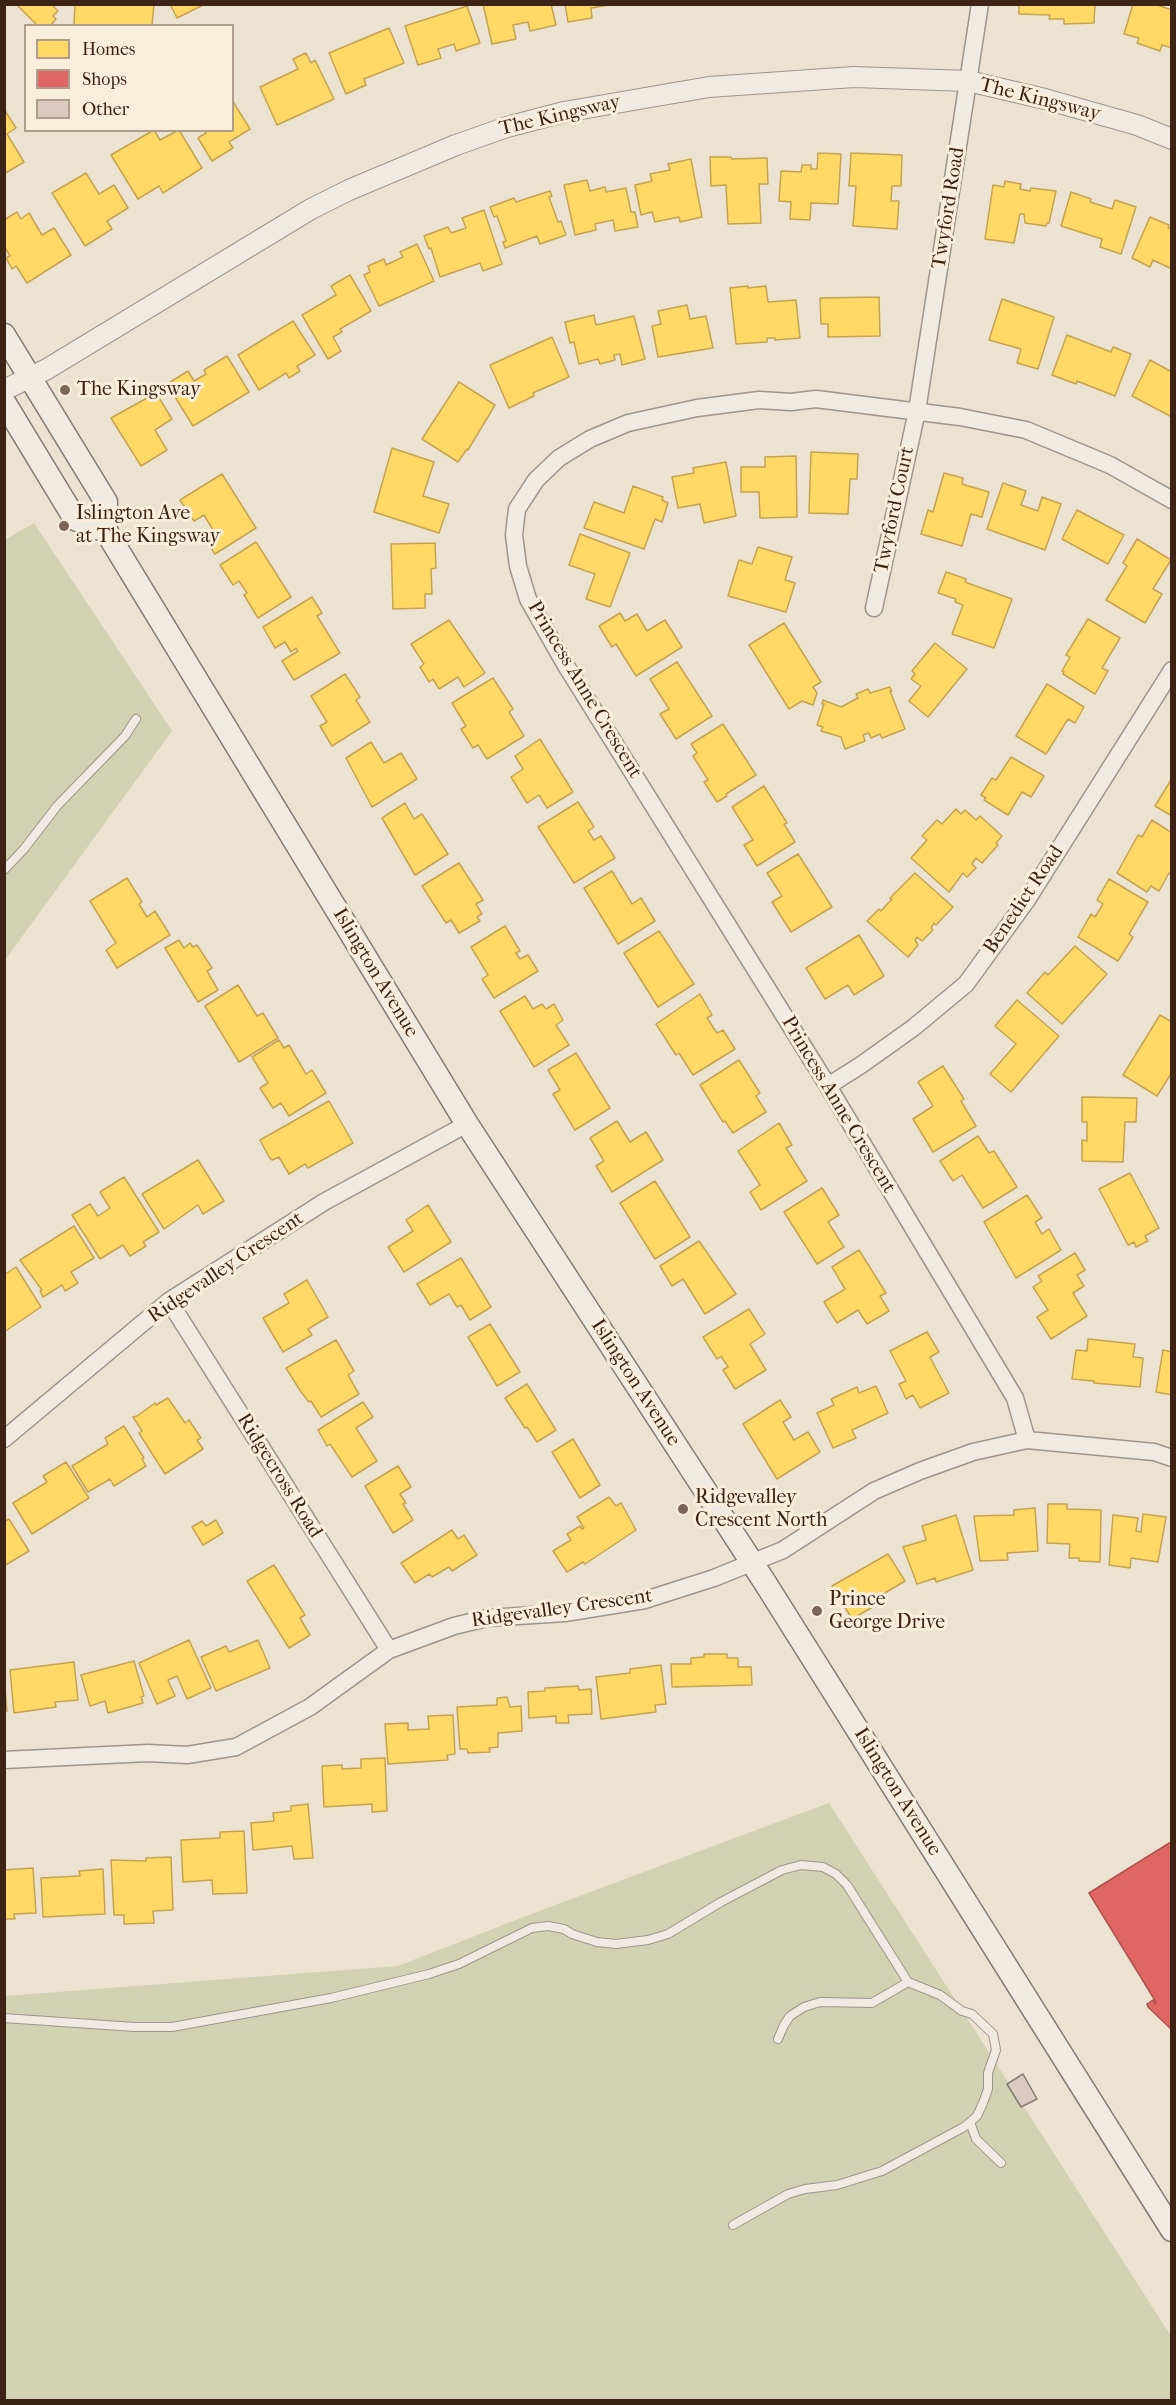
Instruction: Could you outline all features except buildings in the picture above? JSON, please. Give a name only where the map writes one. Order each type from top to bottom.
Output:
[{"type":"main road","points":[[4,335],[106,502],[106,531],[75,519],[4,402]]},
{"type":"main road","name":"Islington Avenue","points":[[106,531],[467,1124],[752,1562],[1172,2230]]},
{"type":"street","name":"Twyford Road","points":[[917,411],[980,4]]},
{"type":"street","name":"The Kingsway","points":[[4,390],[31,378],[311,209],[349,190],[456,145],[507,127],[564,112],[709,87],[854,77],[968,81],[1045,99],[1137,125],[1172,139]]},
{"type":"street","name":"Princess Anne Crescent","points":[[1027,1440],[1014,1398],[828,1086],[565,664],[534,608],[518,566],[514,536],[517,509],[536,480],[560,458],[590,438],[628,423],[697,408],[759,400],[791,402],[816,399],[993,422],[1026,430],[1110,465],[1172,500]]},
{"type":"street","name":"Twyford Court","points":[[874,608],[917,411]]},
{"type":"street","name":"Benedict Road","points":[[828,1086],[913,1028],[966,984],[1027,900],[1172,670]]},
{"type":"street","name":"Ridgevalley Crescent","points":[[4,1439],[169,1301],[324,1202],[467,1124]]},
{"type":"street","name":"Ridgecross Road","points":[[169,1301],[389,1650]]},
{"type":"street","points":[[752,1562],[788,1547],[883,1487],[973,1452],[1027,1440],[1154,1452],[1172,1458]]},
{"type":"street","name":"Ridgevalley Crescent","points":[[4,1760],[148,1753],[187,1755],[236,1747],[310,1707],[389,1650],[454,1626],[487,1618],[565,1613],[645,1600],[752,1562]]},
{"type":"lane","points":[[4,870],[24,849],[57,806],[125,736],[136,719]]},
{"type":"lane","points":[[4,2018],[172,2027],[332,1998],[409,1980],[459,1964],[532,1928],[548,1926],[564,1929],[597,1942],[615,1944],[648,1940],[668,1934],[721,1902],[782,1870],[801,1865],[822,1867],[836,1874],[847,1884],[908,1982],[940,1995],[962,2011],[972,2014],[993,2034],[996,2050],[988,2073],[988,2089],[977,2116],[970,2122],[882,2171],[837,2185],[805,2189],[788,2194],[733,2225]]},
{"type":"lane","points":[[778,2039],[790,2016],[804,2007],[820,2002],[872,2003],[908,1982]]},
{"type":"lane","points":[[970,2122],[976,2139],[1000,2163]]},
{"type":"green space","points":[[34,523],[172,731],[5,960],[5,540]]},
{"type":"green space","points":[[829,1803],[1171,2336],[1171,2400],[5,2400],[5,1996],[398,1966]]},
{"type":"place","name":"The Kingsway","points":[[65,390]]},
{"type":"place","name":"Islington Ave at The Kingsway","points":[[64,526]]},
{"type":"place","name":"Ridgevalley Crescent North","points":[[683,1509]]},
{"type":"place","name":"Prince George Drive","points":[[817,1611]]}]
